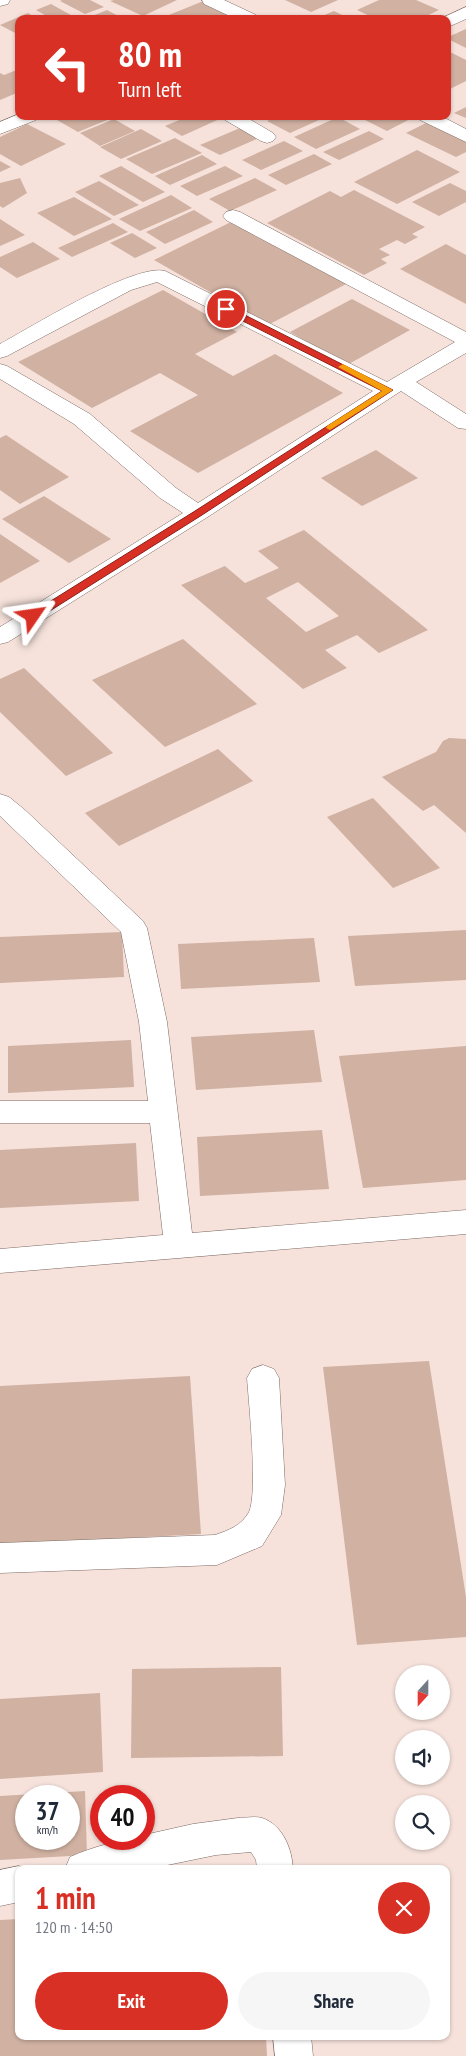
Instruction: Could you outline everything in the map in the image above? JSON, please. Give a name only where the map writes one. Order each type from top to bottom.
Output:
[{"type":"street","points":[[210,0],[242,15]]},
{"type":"street","points":[[451,20],[466,12]]},
{"type":"street","points":[[0,129],[21,120]]},
{"type":"street","points":[[238,120],[267,137]]},
{"type":"street","points":[[434,120],[466,136]]},
{"type":"street","points":[[233,216],[466,340]]},
{"type":"street","points":[[0,352],[124,286],[158,275],[395,386],[466,423]]},
{"type":"street","points":[[0,637],[198,513],[395,386],[466,344]]},
{"type":"street","points":[[0,370],[82,419],[168,492],[198,513]]},
{"type":"street","points":[[0,803],[134,928],[153,1022],[179,1246]]},
{"type":"street","points":[[0,1112],[163,1112]]},
{"type":"street","points":[[0,1261],[466,1222]]},
{"type":"street","points":[[0,1558],[217,1550],[250,1536],[265,1515],[269,1485],[262,1378]]},
{"type":"street","points":[[98,1865],[149,1851],[236,1834],[260,1835],[274,1854],[275,1865]]},
{"type":"street","points":[[0,1888],[15,1885]]},
{"type":"street","points":[[292,2040],[294,2056]]},
{"type":"building","points":[[90,0],[104,7],[85,14],[60,1]]},
{"type":"building","points":[[177,0],[145,15],[141,15],[110,1]]},
{"type":"building","points":[[285,0],[338,0],[311,12]]},
{"type":"building","points":[[379,0],[416,0],[439,10],[428,15],[368,15],[357,10]]},
{"type":"building","points":[[201,2],[226,15],[169,15]]},
{"type":"building","points":[[51,4],[71,15],[45,15],[36,10]]},
{"type":"building","points":[[107,10],[116,15],[95,15]]},
{"type":"building","points":[[334,11],[342,15],[324,15]]},
{"type":"building","points":[[15,19],[15,33],[0,25]]},
{"type":"building","points":[[466,29],[466,48],[451,40],[451,36]]},
{"type":"building","points":[[451,52],[466,60],[466,81],[451,88]]},
{"type":"building","points":[[15,71],[15,94],[0,100],[0,73],[4,75]]},
{"type":"building","points":[[466,107],[466,118],[454,113]]},
{"type":"building","points":[[57,120],[107,120],[78,132]]},
{"type":"building","points":[[112,120],[116,120],[135,131],[100,146],[80,133]]},
{"type":"building","points":[[179,120],[217,120],[182,136],[165,126]]},
{"type":"building","points":[[269,120],[319,120],[290,133],[267,121]]},
{"type":"building","points":[[331,120],[344,120],[360,129],[316,149],[294,137]]},
{"type":"building","points":[[365,120],[408,120],[387,131]]},
{"type":"building","points":[[428,122],[466,141],[466,152],[456,157],[406,133]]},
{"type":"building","points":[[27,124],[66,144],[21,166],[0,154],[0,137]]},
{"type":"building","points":[[240,128],[259,138],[220,155],[200,145]]},
{"type":"building","points":[[141,129],[162,141],[121,159],[100,147]]},
{"type":"building","points":[[369,131],[384,139],[339,160],[323,152]]},
{"type":"building","points":[[175,138],[202,153],[152,174],[126,159]]},
{"type":"building","points":[[284,141],[303,151],[261,170],[242,160]]},
{"type":"building","points":[[417,150],[460,172],[397,204],[354,182]]},
{"type":"building","points":[[314,154],[332,164],[286,185],[268,175]]},
{"type":"building","points":[[202,155],[217,164],[170,185],[155,176]]},
{"type":"building","points":[[0,161],[11,167],[0,172]]},
{"type":"building","points":[[121,166],[165,192],[143,202],[99,176]]},
{"type":"building","points":[[225,166],[243,176],[197,196],[180,186]]},
{"type":"building","points":[[20,178],[27,193],[3,208],[0,206],[0,183]]},
{"type":"building","points":[[255,178],[277,190],[230,211],[209,199]]},
{"type":"building","points":[[99,181],[139,205],[114,216],[75,192]]},
{"type":"building","points":[[450,183],[466,191],[466,202],[439,216],[412,202]]},
{"type":"building","points":[[354,190],[425,227],[412,234],[418,237],[405,244],[397,240],[379,249],[390,255],[381,259],[387,263],[364,275],[267,223],[330,191],[341,197]]},
{"type":"building","points":[[171,195],[192,208],[140,231],[119,219]]},
{"type":"building","points":[[74,197],[112,219],[74,236],[37,213]]},
{"type":"building","points":[[194,210],[213,222],[165,244],[146,232]]},
{"type":"building","points":[[0,219],[25,235],[0,246]]},
{"type":"building","points":[[233,221],[348,283],[268,325],[154,260]]},
{"type":"building","points":[[113,223],[128,232],[72,257],[58,248]]},
{"type":"building","points":[[132,233],[157,248],[135,258],[110,243]]},
{"type":"building","points":[[33,242],[60,259],[17,278],[0,267],[0,257]]},
{"type":"building","points":[[446,244],[466,255],[466,304],[400,269]]},
{"type":"building","points":[[163,290],[237,332],[195,354],[233,376],[275,354],[343,393],[198,473],[130,431],[198,395],[160,373],[92,408],[18,362]]},
{"type":"building","points":[[352,299],[410,330],[347,365],[290,332]]},
{"type":"building","points":[[6,435],[69,477],[20,504],[0,490],[0,438]]},
{"type":"building","points":[[376,450],[418,478],[362,506],[321,478]]},
{"type":"building","points":[[44,496],[111,539],[69,563],[2,519]]},
{"type":"building","points":[[304,530],[428,630],[379,653],[357,635],[325,650],[347,668],[303,689],[181,585],[225,566],[245,583],[279,568],[258,551]],"holes":[[[298,582],[339,616],[306,632],[266,598]]]},
{"type":"building","points":[[0,534],[40,561],[0,583]]},
{"type":"building","points":[[183,639],[257,704],[165,747],[92,680]]},
{"type":"building","points":[[24,668],[113,753],[66,776],[0,712],[0,679]]},
{"type":"building","points":[[449,738],[466,739],[466,833],[434,805],[423,811],[382,777],[436,752],[443,741]]},
{"type":"building","points":[[218,749],[253,781],[119,846],[85,813]]},
{"type":"building","points":[[373,798],[440,868],[393,888],[327,817]]},
{"type":"building","points":[[466,930],[466,980],[355,986],[348,936]]},
{"type":"building","points":[[122,932],[124,977],[0,983],[0,937]]},
{"type":"building","points":[[314,938],[320,982],[181,989],[178,944]]},
{"type":"building","points":[[314,1030],[322,1082],[196,1090],[191,1037]]},
{"type":"building","points":[[131,1040],[134,1087],[8,1093],[8,1046]]},
{"type":"building","points":[[466,1046],[466,1180],[363,1188],[339,1056]]},
{"type":"building","points":[[322,1130],[329,1189],[200,1196],[197,1137]]},
{"type":"building","points":[[136,1143],[139,1201],[0,1208],[0,1150]]},
{"type":"building","points":[[429,1361],[466,1597],[466,1637],[357,1645],[323,1367]]},
{"type":"building","points":[[190,1376],[201,1534],[0,1545],[0,1386]]},
{"type":"building","points":[[281,1667],[283,1756],[131,1758],[132,1669]]},
{"type":"building","points":[[100,1693],[103,1772],[0,1779],[0,1699]]},
{"type":"building","points":[[80,1791],[85,1791],[87,1855],[0,1860],[0,1796],[15,1795],[15,1850],[80,1850]]},
{"type":"building","points":[[15,1919],[15,2040],[266,2040],[267,2056],[0,2056],[0,1920]]},
{"type":"slow traffic","points":[[330,428],[388,390],[343,367]]},
{"type":"route","points":[[33,616],[198,513],[388,390],[226,309]]}]
